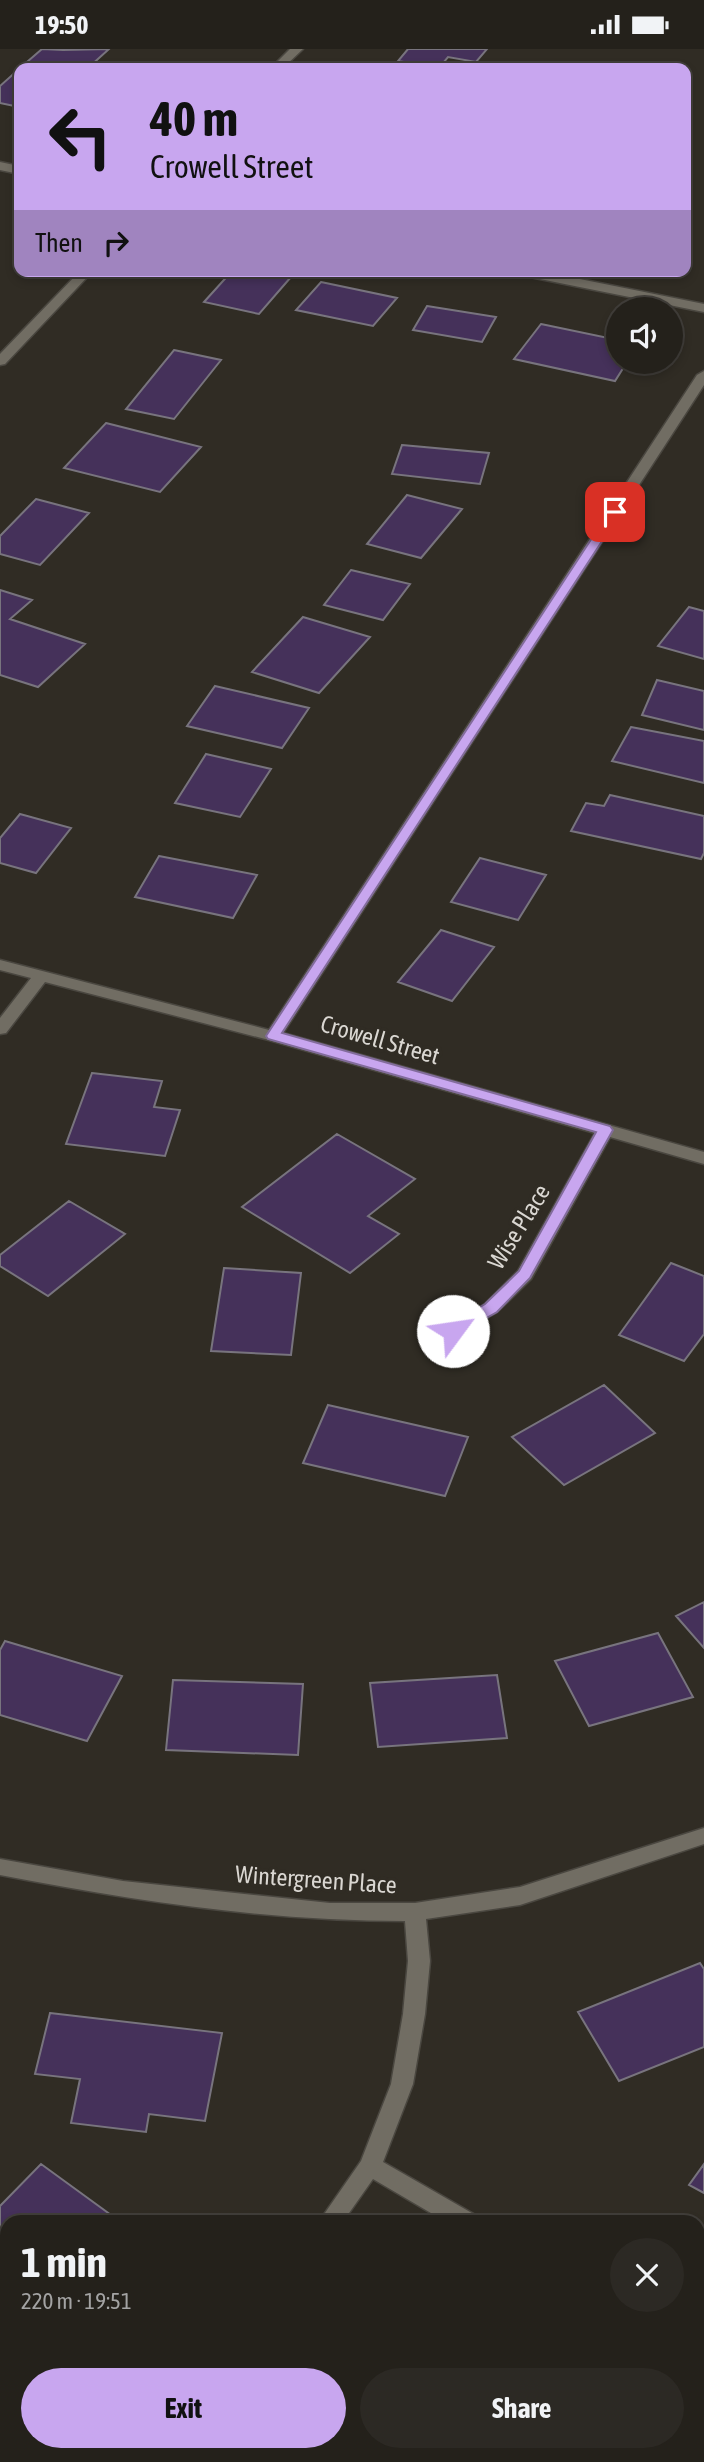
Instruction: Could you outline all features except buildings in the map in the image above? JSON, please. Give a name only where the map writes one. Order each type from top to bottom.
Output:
[{"type":"street","points":[[282,63],[297,49]]},
{"type":"street","points":[[0,361],[81,277]]},
{"type":"street","points":[[550,277],[704,308]]},
{"type":"street","points":[[273,1036],[704,375]]},
{"type":"street","name":"Crowell Street","points":[[0,965],[273,1036],[704,1157]]},
{"type":"street","points":[[0,1029],[41,976]]},
{"type":"street","name":"Wise Place","points":[[453,1331],[491,1308],[525,1275],[605,1130]]},
{"type":"street","name":"Wintergreen Place","points":[[0,1867],[150,1893],[330,1912],[415,1912],[520,1896],[704,1836]]},
{"type":"street","points":[[335,2215],[370,2166],[402,2084],[419,1961],[415,1912]]},
{"type":"street","points":[[370,2166],[455,2215]]},
{"type":"route","points":[[453,1331],[491,1308],[525,1275],[605,1130],[273,1036],[615,512]]}]
